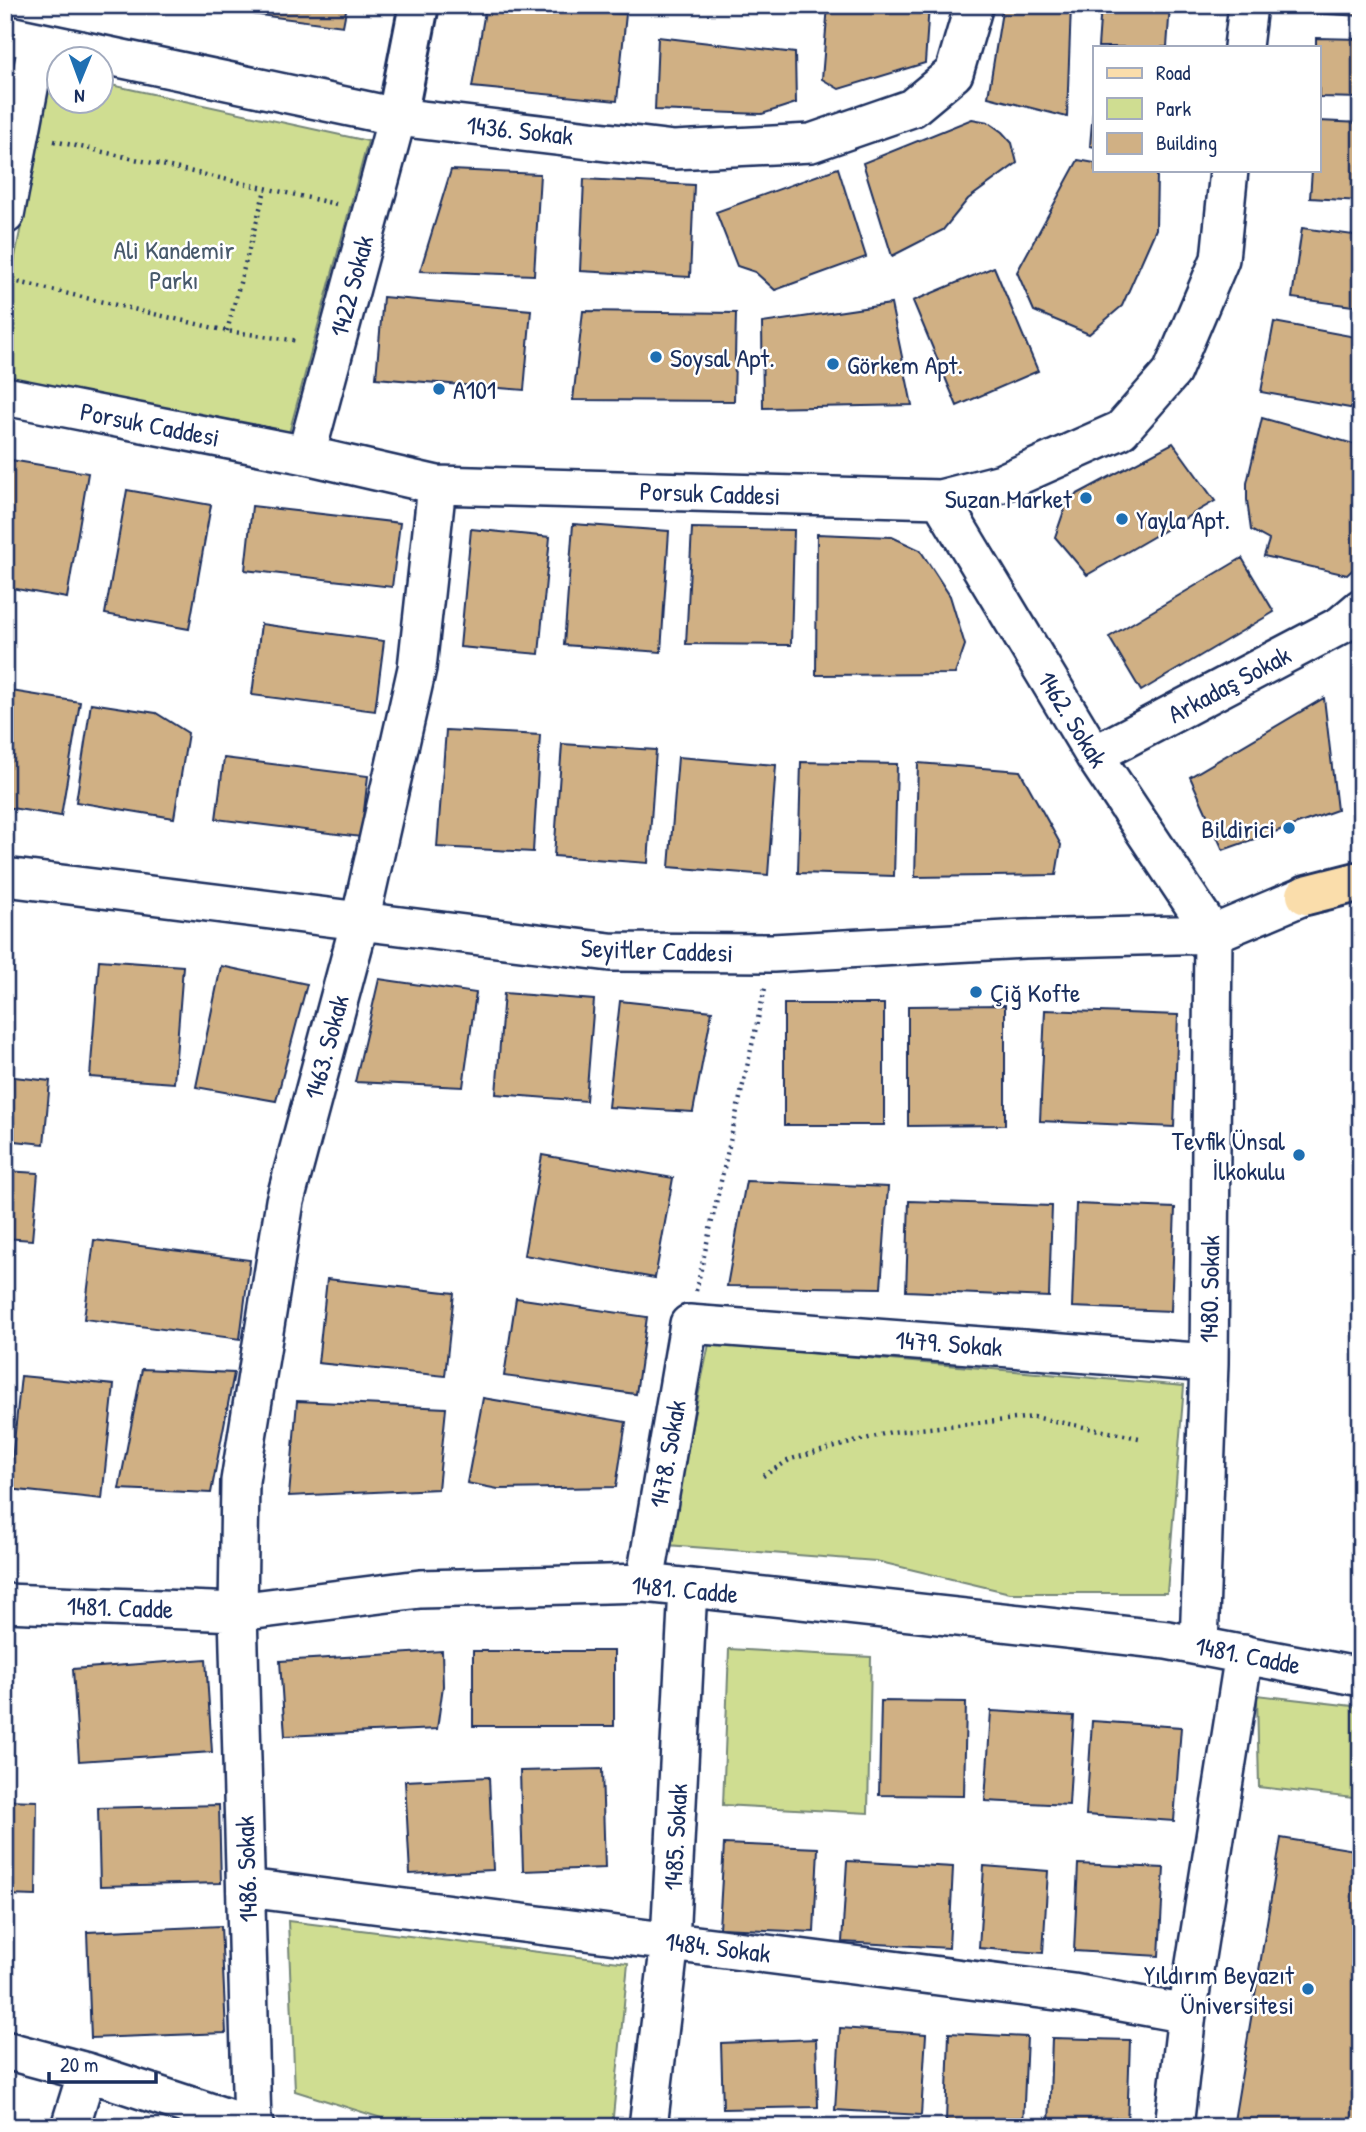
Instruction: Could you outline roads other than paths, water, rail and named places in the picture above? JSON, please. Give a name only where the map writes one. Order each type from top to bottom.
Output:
[{"type":"main road","points":[[1306,895],[1361,881]]},
{"type":"main road","points":[[1306,895],[1361,896]]},
{"type":"street","points":[[397,117],[419,5]]},
{"type":"street","name":"1436. Sokak","points":[[22,37],[397,117],[674,150],[811,143],[912,108],[954,73],[974,5]]},
{"type":"street","points":[[1243,46],[1248,5]]},
{"type":"street","points":[[5,215],[22,37]]},
{"type":"street","name":"1422 Sokak","points":[[306,455],[397,117]]},
{"type":"street","name":"Porsuk Caddesi","points":[[5,396],[306,455],[437,485],[940,499],[1002,483],[1121,430],[1172,372],[1220,259],[1229,172]]},
{"type":"street","name":"1463. Sokak","points":[[238,1612],[240,1481],[285,1201],[360,921],[417,668],[437,485]]},
{"type":"street","name":"1462. Sokak","points":[[940,499],[1094,755],[1213,934]]},
{"type":"street","name":"Arkadaş Sokak","points":[[1094,755],[1341,625],[1361,608]]},
{"type":"street","name":"Seyitler Caddesi","points":[[5,877],[610,952],[773,953],[1024,939],[1213,934],[1306,895]]},
{"type":"street","name":"1480. Sokak","points":[[1199,1644],[1209,1363],[1213,934]]},
{"type":"street","name":"1479. Sokak","points":[[689,1324],[1209,1363]]},
{"type":"street","name":"1478. Sokak","points":[[645,1583],[689,1324]]},
{"type":"street","name":"1481. Cadde","points":[[5,1603],[238,1612],[419,1589],[645,1583],[1199,1644],[1361,1677]]},
{"type":"street","name":"1485. Sokak","points":[[648,2127],[670,1941],[688,1588]]},
{"type":"street","name":"1486. Sokak","points":[[238,1612],[253,2126]]},
{"type":"street","points":[[1174,2127],[1188,2014],[1244,1654]]},
{"type":"street","name":"1484. Sokak","points":[[247,1888],[1073,1993],[1188,2014]]},
{"type":"street","points":[[5,2050],[87,2072],[253,2126]]},
{"type":"street","points":[[70,2127],[87,2072]]},
{"type":"place","name":"Soysal Apt.","points":[[656,357]]},
{"type":"place","name":"Görkem Apt.","points":[[833,364]]},
{"type":"place","name":"A101","points":[[439,389]]},
{"type":"place","name":"Suzan Market","points":[[1086,498]]},
{"type":"place","name":"Yayla Apt.","points":[[1122,519]]},
{"type":"place","name":"Bildirici","points":[[1289,828]]},
{"type":"place","name":"Çiğ Kofte","points":[[976,992]]},
{"type":"place","name":"Tevfik Ünsal İlkokulu","points":[[1299,1155]]},
{"type":"place","name":"Yıldırım Beyazıt Üniversitesi","points":[[1308,1989]]},
{"type":"park label","name":"Ali Kandemir Parkı","points":[[174,264]]}]
